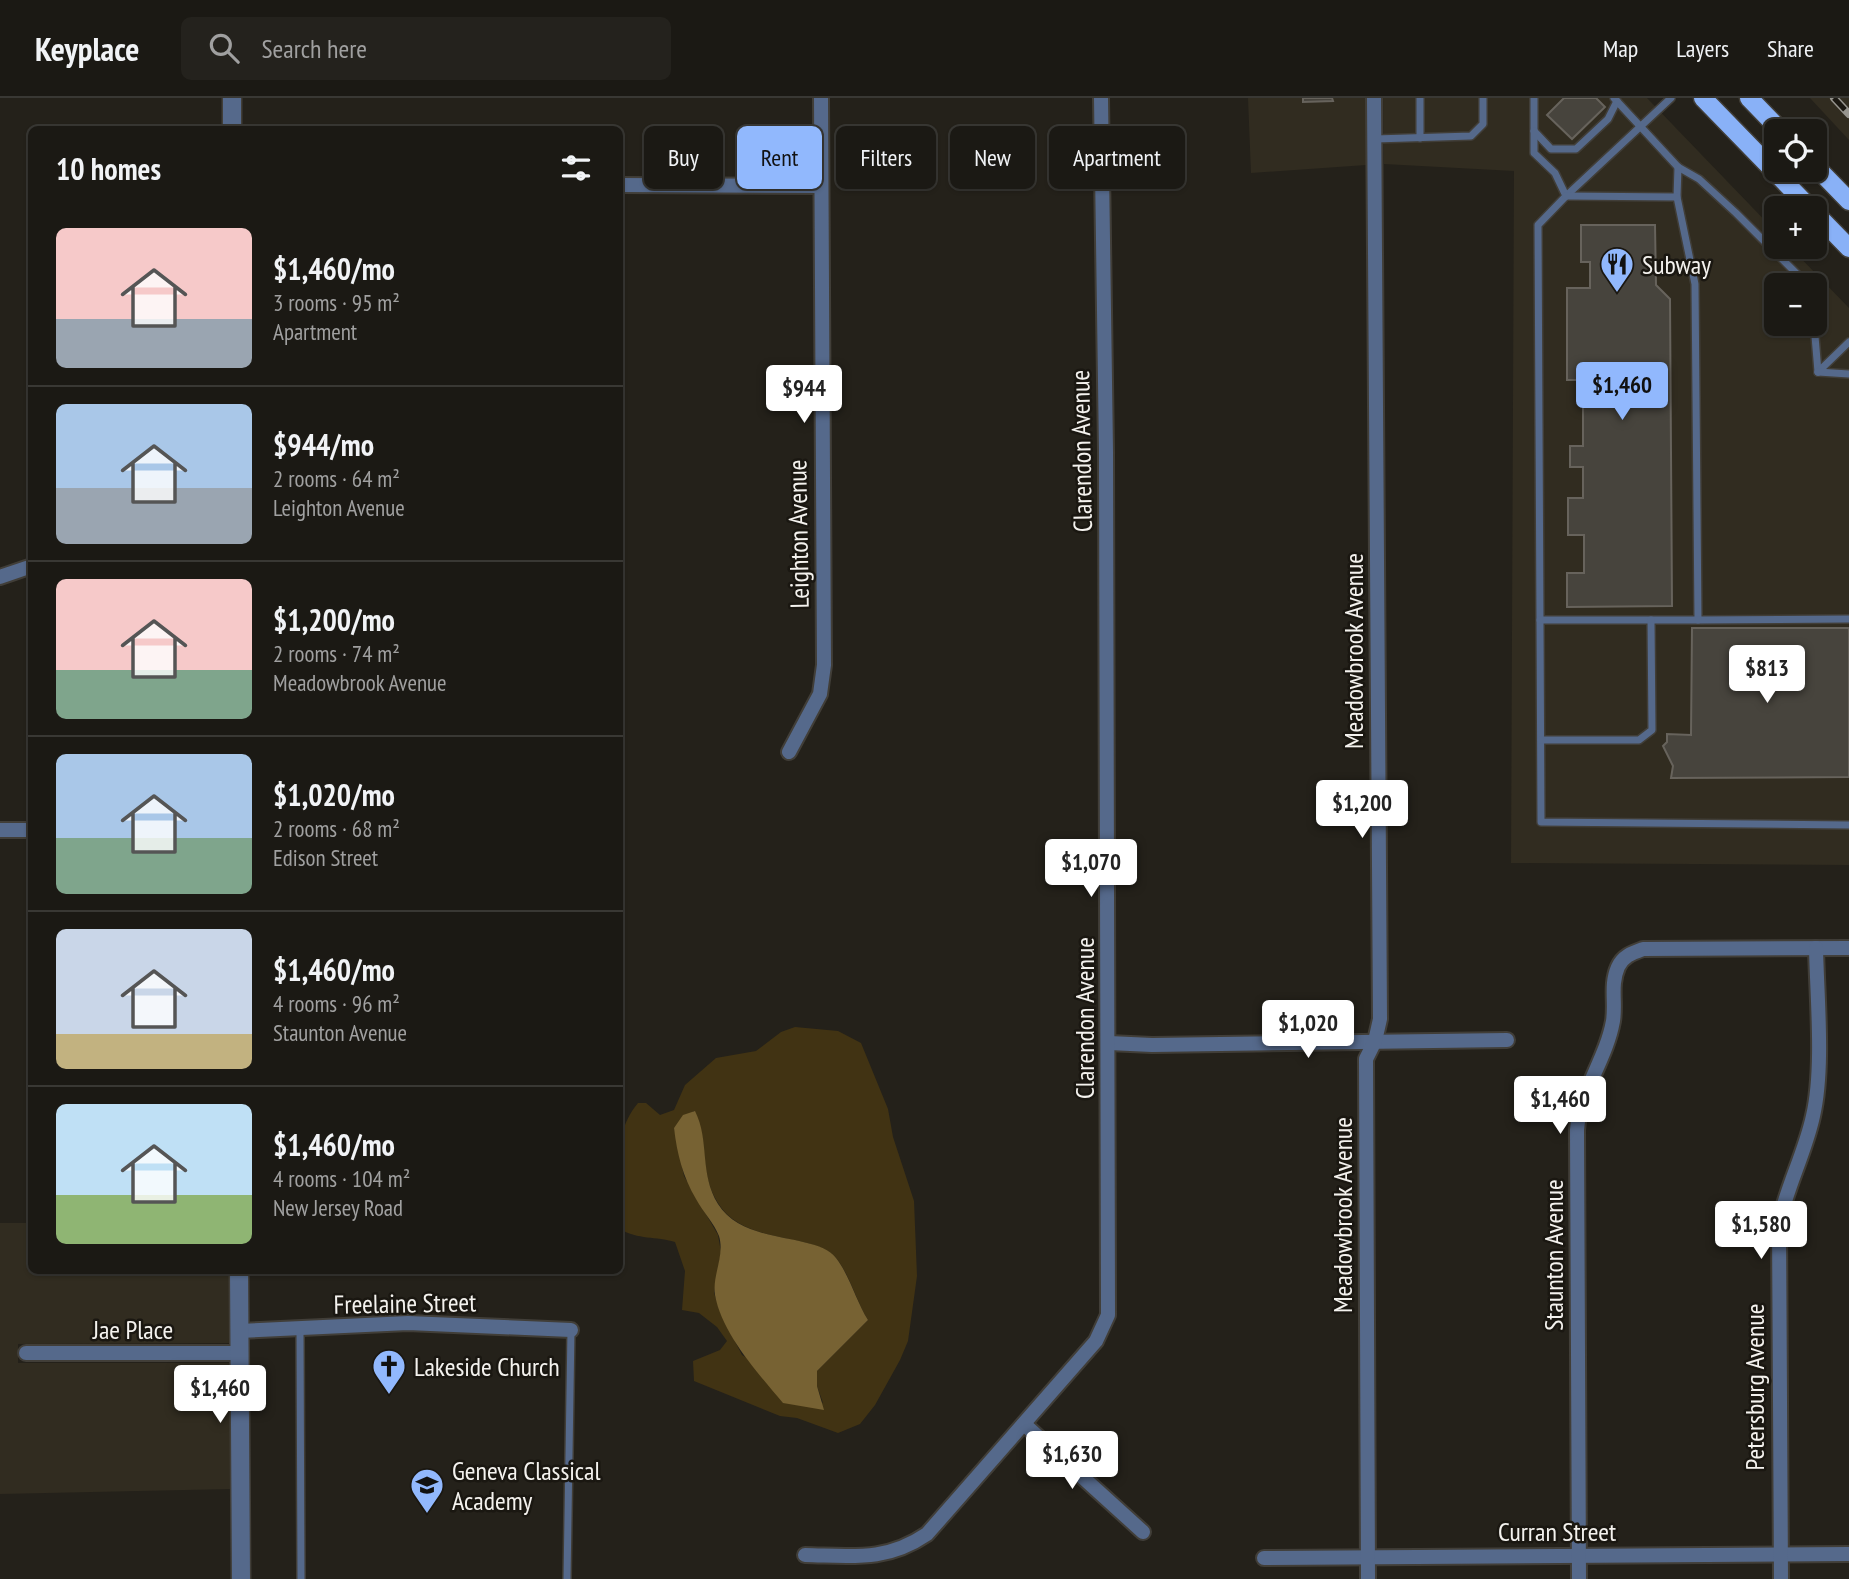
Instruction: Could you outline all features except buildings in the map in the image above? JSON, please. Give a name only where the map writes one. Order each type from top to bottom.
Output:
[{"type":"main road","points":[[1703,98],[1798,196]]},
{"type":"main road","points":[[1749,98],[1769,119]]},
{"type":"main road","points":[[1827,178],[1849,201]]},
{"type":"main road","points":[[1827,225],[1849,248]]},
{"type":"street","points":[[232,98],[232,126]]},
{"type":"street","name":"Leighton Avenue","points":[[821,98],[821,126]]},
{"type":"street","name":"Clarendon Avenue","points":[[805,1555],[878,1556],[905,1548],[927,1534],[1096,1342],[1108,1315],[1106,465],[1101,98]]},
{"type":"street","name":"Meadowbrook Avenue","points":[[1368,1579],[1366,1059],[1375,1041],[1380,1019],[1374,98]]},
{"type":"street","points":[[623,185],[737,186]]},
{"type":"street","name":"Leighton Avenue","points":[[789,752],[820,694],[824,665],[821,189]]},
{"type":"street","points":[[0,577],[28,567]]},
{"type":"street","points":[[0,830],[28,830]]},
{"type":"street","name":"Petersburg Avenue","points":[[1781,1579],[1779,1223],[1790,1179],[1814,1113],[1817,1087],[1816,948]]},
{"type":"street","name":"Staunton Avenue","points":[[1579,1579],[1577,1130],[1585,1094],[1609,1041],[1613,1018],[1613,978],[1619,964],[1629,954],[1643,949],[1849,948]]},
{"type":"street","points":[[1109,1043],[1152,1045],[1507,1040]]},
{"type":"street","points":[[239,1274],[241,1579]]},
{"type":"street","name":"Freelaine Street","points":[[239,1331],[408,1323],[571,1330]]},
{"type":"street","name":"Jae Place","points":[[26,1353],[239,1353]]},
{"type":"street","points":[[1024,1424],[1143,1532]]},
{"type":"street","name":"Curran Street","points":[[1264,1558],[1849,1554]]},
{"type":"lane","points":[[1420,98],[1420,138]]},
{"type":"lane","points":[[1375,139],[1476,133],[1483,124],[1483,98]]},
{"type":"lane","points":[[1534,98],[1534,153],[1555,173],[1566,197]]},
{"type":"lane","points":[[1671,98],[1538,225],[1541,822],[1849,825]]},
{"type":"lane","points":[[1534,130],[1551,149],[1576,149],[1608,118],[1616,99],[1678,167],[1699,179],[1796,273]]},
{"type":"lane","points":[[1678,167],[1678,197],[1695,284],[1698,620]]},
{"type":"lane","points":[[1566,197],[1678,197]]},
{"type":"lane","points":[[1815,336],[1818,372]]},
{"type":"lane","points":[[1818,372],[1849,342]]},
{"type":"lane","points":[[1818,372],[1849,374]]},
{"type":"lane","points":[[1540,620],[1849,619]]},
{"type":"lane","points":[[1541,740],[1639,740],[1652,730],[1651,620]]},
{"type":"lane","points":[[300,1329],[301,1579]]},
{"type":"lane","points":[[567,1579],[571,1330]]},
{"type":"shaded area","points":[[1248,98],[1366,98],[1366,165],[1251,173]]},
{"type":"shaded area","points":[[1383,98],[1647,98],[1764,220],[1764,259],[1802,259],[1815,273],[1764,273],[1764,336],[1827,336],[1827,285],[1849,308],[1849,865],[1511,863],[1514,171],[1384,164]]},
{"type":"shaded area","points":[[1810,98],[1849,98],[1849,140]]},
{"type":"shaded area","points":[[795,1027],[838,1031],[861,1043],[888,1109],[893,1137],[914,1201],[917,1276],[908,1341],[875,1405],[860,1424],[838,1433],[797,1418],[780,1416],[694,1381],[693,1361],[720,1350],[727,1341],[717,1327],[699,1313],[682,1310],[685,1271],[675,1242],[634,1235],[623,1230],[623,1131],[638,1103],[646,1103],[660,1115],[674,1110],[685,1085],[716,1058],[756,1051],[781,1032]],"holes":[[[694,1111],[702,1134],[712,1191],[730,1217],[761,1232],[826,1250],[841,1265],[868,1320],[817,1371],[817,1386],[823,1403],[742,1355],[721,1314],[714,1293],[721,1252],[718,1235],[684,1176],[674,1128]]]},
{"type":"shaded area","points":[[695,1111],[700,1122],[708,1181],[718,1204],[730,1217],[761,1233],[813,1244],[826,1250],[841,1265],[868,1320],[817,1371],[817,1386],[824,1410],[783,1403],[742,1352],[725,1324],[715,1295],[719,1236],[688,1182],[675,1138],[674,1128],[683,1115]]},
{"type":"shaded area","points":[[0,1223],[28,1223],[28,1274],[230,1274],[231,1343],[18,1344],[18,1363],[231,1363],[231,1489],[0,1494]]},
{"type":"railway","points":[[1834,98],[1849,114]]},
{"type":"place","name":"Subway","points":[[1617,294]]},
{"type":"place","name":"Lakeside Church","points":[[389,1396]]},
{"type":"place","name":"Geneva Classical Academy","points":[[427,1515]]}]
